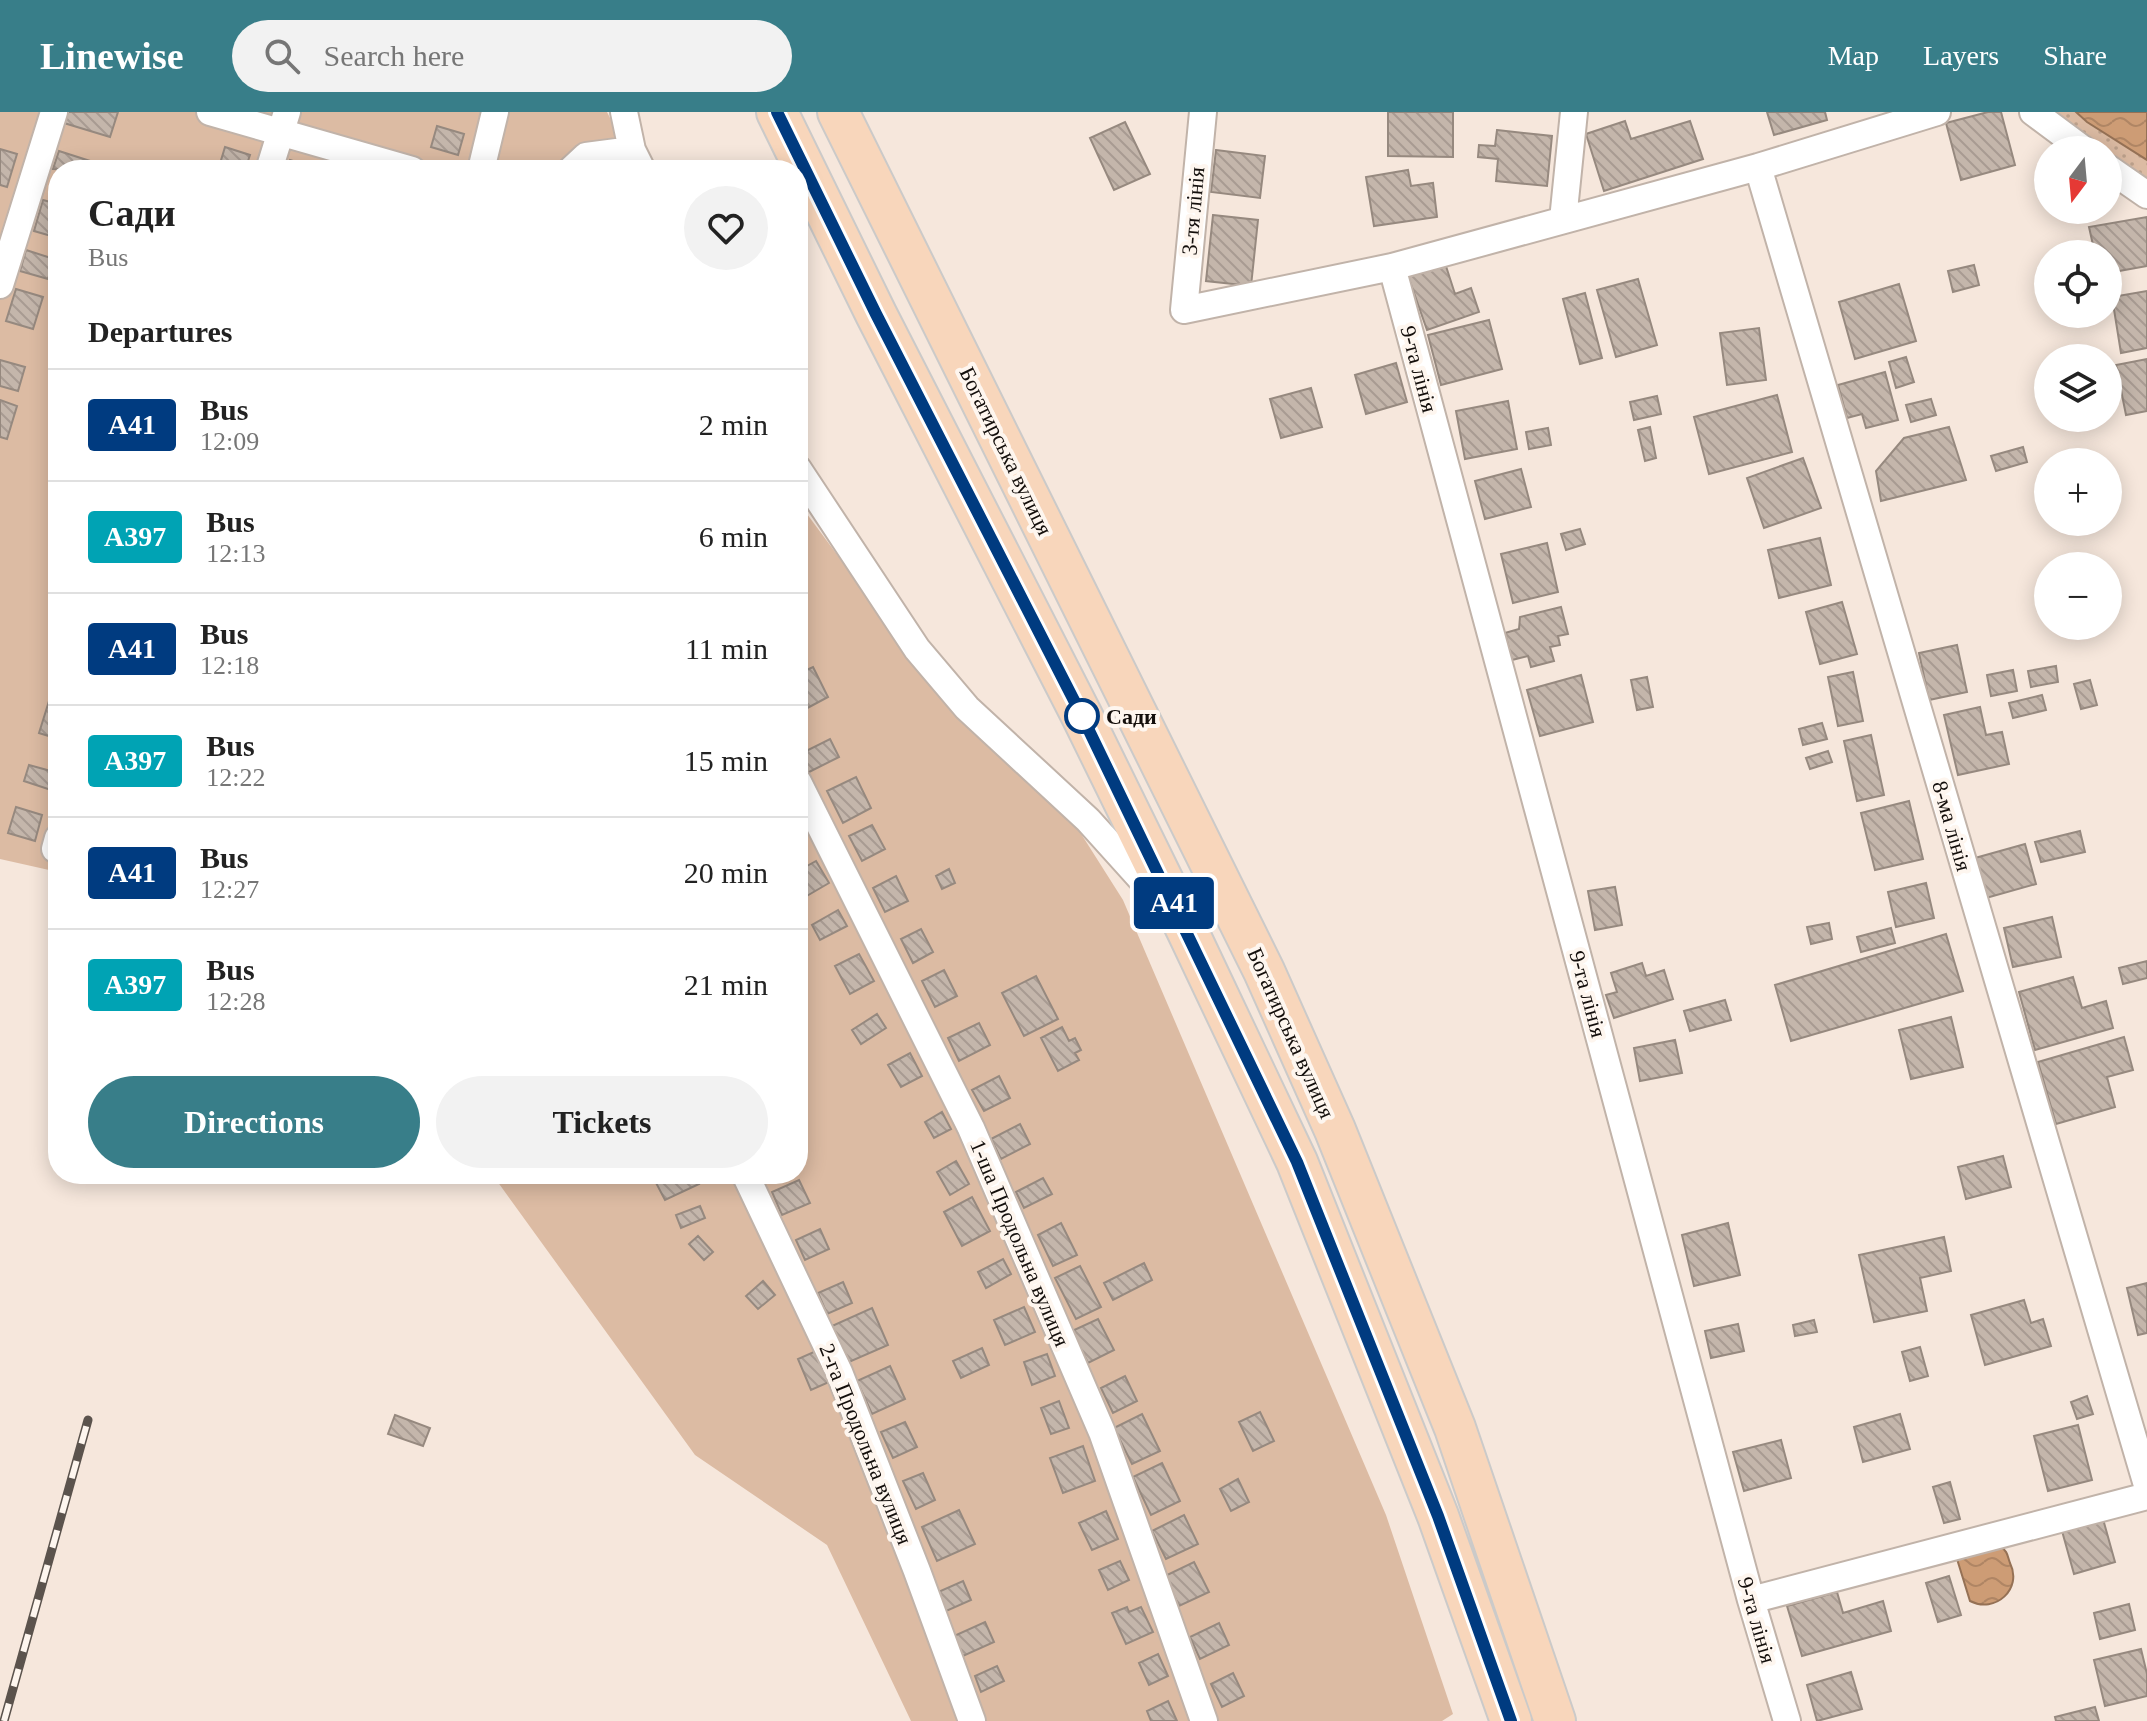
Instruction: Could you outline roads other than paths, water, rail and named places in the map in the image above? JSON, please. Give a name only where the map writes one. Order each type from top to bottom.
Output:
[{"type":"main road","points":[[777,112],[801,160]]},
{"type":"main road","name":"Богатирська вулиця","points":[[838,112],[1264,971],[1335,1130],[1455,1428],[1555,1721]]},
{"type":"main road","points":[[808,175],[1070,692],[1297,1162],[1438,1516],[1511,1721]]},
{"type":"street","points":[[0,285],[54,112]]},
{"type":"street","points":[[210,112],[284,123],[385,160]]},
{"type":"street","points":[[483,160],[495,112]]},
{"type":"street","points":[[582,160],[586,156],[637,160],[624,112]]},
{"type":"street","name":"3-тя лінія","points":[[1203,112],[1184,310],[1392,267]]},
{"type":"street","points":[[1563,220],[1574,112]]},
{"type":"street","points":[[1392,267],[1758,167],[1937,112]]},
{"type":"street","points":[[2033,112],[2065,136]]},
{"type":"street","points":[[272,160],[284,123]]},
{"type":"street","name":"8-ма лінія","points":[[1758,167],[2147,1485]]},
{"type":"street","points":[[2122,178],[2147,195]]},
{"type":"street","name":"9-та лінія","points":[[1392,267],[1751,1600],[1787,1721]]},
{"type":"street","points":[[808,484],[917,649],[967,708],[1088,820],[1187,930]]},
{"type":"street","name":"1-ша Продольна вулиця","points":[[808,802],[990,1172],[1102,1432],[1204,1721]]},
{"type":"street","name":"2-га Продольна вулиця","points":[[750,1184],[839,1372],[972,1721]]},
{"type":"street","points":[[1751,1600],[2147,1496]]},
{"type":"water","points":[[2076,112],[2147,112],[2147,160],[2122,144],[2122,136],[2109,136]]},
{"type":"water","points":[[2001,1547],[2007,1554],[2013,1573],[2010,1590],[1997,1602],[1979,1604],[1970,1601],[1957,1559]]},
{"type":"railway","points":[[4,1721],[88,1420]]},
{"type":"place","name":"Сади","points":[[1082,716]]}]
